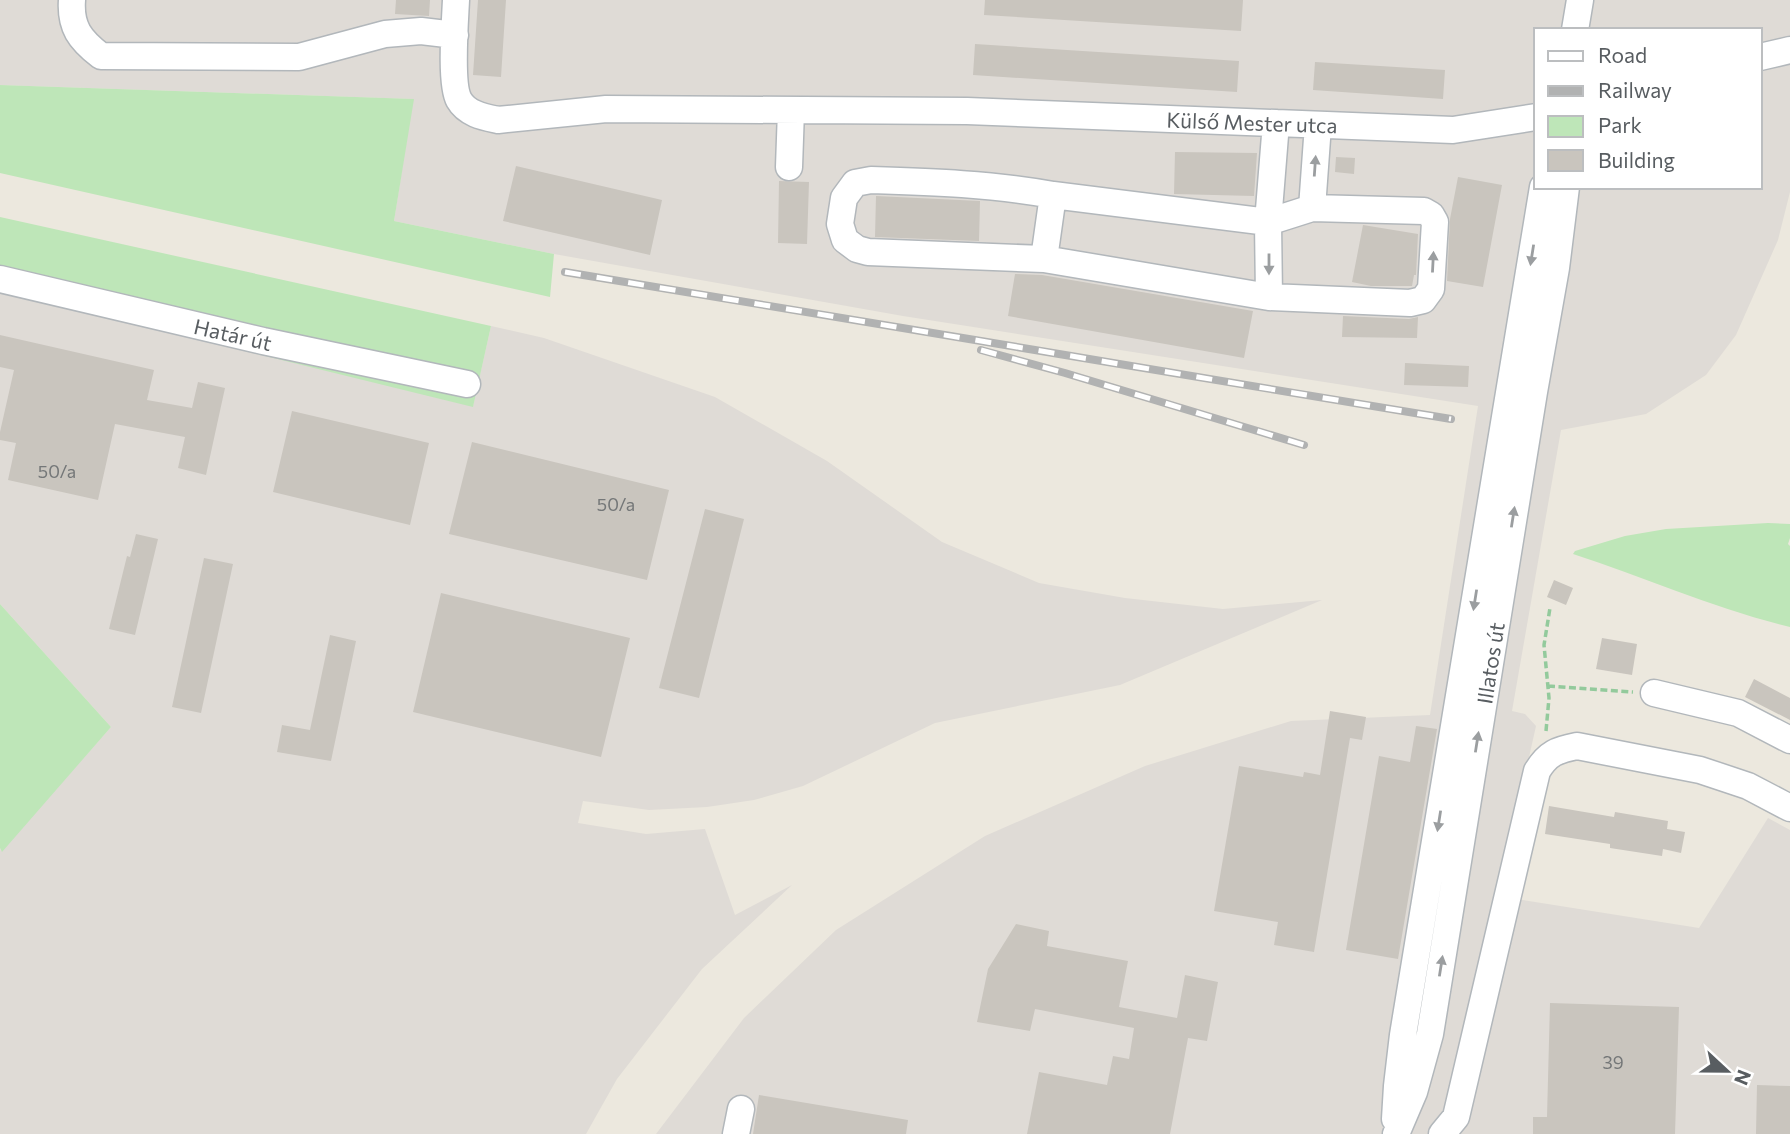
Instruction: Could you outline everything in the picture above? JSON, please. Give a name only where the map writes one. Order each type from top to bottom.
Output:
[{"type":"street","points":[[72,0],[71,14],[78,34],[85,44],[101,56],[299,57],[385,34],[421,31],[455,35]]},
{"type":"street","name":"Külső Mester utca","points":[[456,0],[454,88],[460,102],[469,111],[498,120],[606,109],[967,111],[1454,130],[1534,117]]},
{"type":"street","points":[[1575,28],[1580,0]]},
{"type":"street","points":[[1762,57],[1790,50]]},
{"type":"street","points":[[789,167],[791,110]]},
{"type":"street","points":[[1269,297],[1268,222],[1276,123]]},
{"type":"street","points":[[1312,208],[1318,124]]},
{"type":"street","points":[[871,180],[969,184],[1268,222],[1312,208],[1423,211],[1431,215],[1435,222],[1431,289],[1423,300],[1410,303],[1269,297],[1044,259],[868,252],[845,240],[840,224],[844,198],[855,183],[871,180]]},
{"type":"street","name":"Illatos út","points":[[1396,1134],[1397,1086],[1403,1035],[1543,189]]},
{"type":"street","name":"Illatos út","points":[[1396,1134],[1414,1092],[1430,1034],[1556,268],[1566,189]]},
{"type":"street","points":[[1044,259],[1054,195]]},
{"type":"street","name":"Határ út","points":[[0,279],[263,341],[467,383]]},
{"type":"street","points":[[1654,693],[1738,713],[1790,740]]},
{"type":"street","points":[[1442,1134],[1456,1117],[1537,771],[1544,760],[1558,750],[1577,746],[1686,767],[1748,786],[1790,808]]},
{"type":"path","points":[[1544,760],[1549,698],[1544,645],[1550,608]]},
{"type":"path","points":[[1548,686],[1654,693]]},
{"type":"shaded area","points":[[0,0],[1790,0],[1790,192],[1778,240],[1736,335],[1706,375],[1646,414],[1561,430],[1512,711],[1525,714],[1536,726],[1498,896],[1699,928],[1768,818],[1790,830],[1790,1134],[656,1134],[744,1018],[836,930],[985,836],[1145,766],[1291,721],[1430,715],[1478,406],[903,316],[554,254],[394,221],[413,99],[0,85]]},
{"type":"shaded area","points":[[0,291],[473,406],[491,326],[544,338],[715,397],[827,461],[942,542],[1039,583],[1125,598],[1223,609],[1322,600],[1120,685],[935,723],[803,786],[754,800],[707,807],[649,810],[583,801],[578,823],[646,834],[705,829],[735,915],[792,885],[702,969],[617,1079],[586,1134],[0,1134],[0,848],[1,851],[111,727],[0,604]]},
{"type":"green space","points":[[0,85],[414,99],[394,221],[554,254],[550,297],[0,173]]},
{"type":"green space","points":[[0,217],[491,326],[473,407],[0,291]]},
{"type":"green space","points":[[1790,524],[1790,627],[1708,602],[1573,554],[1575,551],[1625,536],[1666,529]]},
{"type":"green space","points":[[0,604],[111,727],[2,852],[0,848]]},
{"type":"building","points":[[396,0],[430,0],[429,16],[395,14]]},
{"type":"building","points":[[478,0],[506,0],[501,77],[473,75]]},
{"type":"building","points":[[985,0],[1243,0],[1241,31],[984,15]]},
{"type":"building","points":[[975,44],[1239,61],[1237,92],[973,75]]},
{"type":"building","points":[[1315,62],[1445,70],[1443,99],[1313,90]]},
{"type":"building","points":[[1175,152],[1257,153],[1254,196],[1174,194]]},
{"type":"building","points":[[1336,157],[1355,158],[1354,174],[1335,172]]},
{"type":"building","points":[[516,166],[662,200],[650,255],[503,221]]},
{"type":"building","points":[[1458,177],[1502,185],[1483,287],[1447,281],[1450,219]]},
{"type":"building","points":[[779,181],[809,182],[807,244],[778,243]]},
{"type":"building","points":[[876,196],[980,201],[979,241],[875,237]]},
{"type":"building","points":[[1363,225],[1418,234],[1416,275],[1412,286],[1371,286],[1352,282]]},
{"type":"building","points":[[1015,274],[1042,275],[1253,311],[1244,358],[1008,316]]},
{"type":"building","points":[[1343,316],[1409,319],[1418,317],[1417,338],[1342,337]]},
{"type":"building","points":[[0,335],[154,370],[147,400],[192,408],[198,382],[225,388],[206,475],[178,468],[185,437],[115,424],[98,500],[8,480],[16,443],[0,440],[0,432],[14,370],[0,367]]},
{"type":"building","points":[[1405,363],[1469,366],[1468,387],[1404,385]]},
{"type":"building","points":[[292,411],[429,443],[410,525],[273,492]]},
{"type":"building","points":[[472,442],[669,490],[647,580],[449,534]]},
{"type":"building","points":[[705,509],[744,519],[699,698],[659,688]]},
{"type":"building","points":[[136,534],[158,539],[135,635],[109,629],[127,556],[130,557]]},
{"type":"building","points":[[204,558],[233,564],[201,713],[172,707]]},
{"type":"building","points":[[1554,580],[1573,588],[1566,605],[1547,597]]},
{"type":"building","points":[[441,593],[630,638],[601,757],[413,712]]},
{"type":"building","points":[[330,635],[356,641],[331,761],[277,752],[282,725],[310,730]]},
{"type":"building","points":[[1602,638],[1637,644],[1632,675],[1596,669]]},
{"type":"building","points":[[1754,679],[1790,698],[1790,720],[1745,697]]},
{"type":"building","points":[[1330,711],[1366,717],[1362,740],[1350,738],[1314,952],[1274,945],[1278,922],[1214,911],[1239,766],[1303,777],[1304,772],[1320,775]]},
{"type":"building","points":[[1416,726],[1437,729],[1398,959],[1346,950],[1379,756],[1410,762]]},
{"type":"building","points":[[1549,806],[1614,817],[1615,812],[1668,821],[1667,829],[1685,832],[1681,853],[1663,849],[1662,856],[1610,848],[1610,844],[1545,834]]},
{"type":"building","points":[[1016,924],[1049,931],[1047,946],[1128,961],[1119,1007],[1177,1018],[1185,975],[1218,982],[1207,1041],[1188,1038],[1170,1134],[1027,1134],[1039,1072],[1107,1085],[1113,1056],[1129,1059],[1134,1028],[1035,1009],[1030,1031],[977,1022],[988,969]]},
{"type":"building","points":[[1550,1003],[1679,1007],[1675,1134],[1533,1134],[1533,1117],[1547,1117]]},
{"type":"building","points":[[1757,1085],[1790,1086],[1790,1134],[1756,1134]]},
{"type":"building","points":[[759,1095],[908,1120],[906,1134],[753,1134]]},
{"type":"railway","points":[[565,272],[1451,419]]},
{"type":"railway","points":[[981,350],[1304,445]]}]
